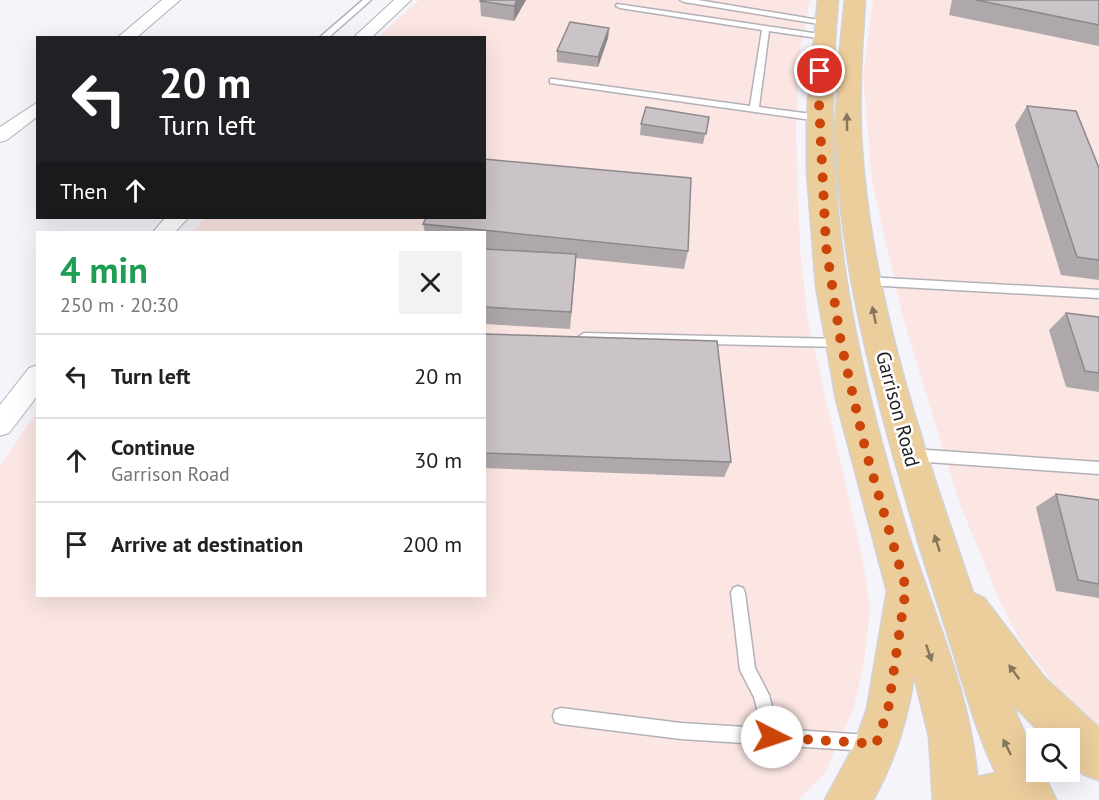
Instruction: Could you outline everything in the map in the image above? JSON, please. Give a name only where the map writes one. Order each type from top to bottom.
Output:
[{"type":"main road","name":"Garrison Road","points":[[855,0],[848,45],[847,134],[854,200],[867,281],[909,454],[950,584],[1002,737],[1033,800]]},
{"type":"main road","name":"Garrison Road","points":[[826,20],[818,88],[819,118],[826,246],[841,343],[866,452],[906,588],[935,671],[951,738],[956,800]]},
{"type":"main road","points":[[950,584],[1029,692],[1099,758]]},
{"type":"main road","points":[[848,800],[871,760],[888,710],[906,588]]},
{"type":"main road","points":[[976,800],[996,796],[1019,800]]},
{"type":"street","points":[[127,36],[172,0]]},
{"type":"street","points":[[363,36],[403,0]]},
{"type":"street","points":[[0,136],[36,108]]},
{"type":"street","points":[[164,231],[176,219]]},
{"type":"street","points":[[0,425],[36,378]]},
{"type":"lane","points":[[325,36],[367,0]]},
{"type":"lane","points":[[684,0],[826,20]]},
{"type":"lane","points":[[620,6],[766,28],[826,20]]},
{"type":"lane","points":[[754,109],[766,28]]},
{"type":"lane","points":[[553,81],[819,118]]},
{"type":"lane","points":[[867,281],[1099,294]]},
{"type":"lane","points":[[568,336],[841,343]]},
{"type":"lane","points":[[909,454],[1099,468]]},
{"type":"lane","points":[[738,593],[748,670],[760,695],[772,737]]},
{"type":"lane","points":[[561,716],[681,731],[876,744]]},
{"type":"shaded area","points":[[419,0],[810,0],[799,56],[796,132],[800,248],[808,322],[862,555],[870,607],[864,663],[854,707],[825,773],[799,800],[0,800],[0,466],[36,413],[36,597],[486,597],[486,231],[192,231],[204,219],[486,219],[486,36],[379,36]]},
{"type":"shaded area","points":[[873,0],[1099,0],[1099,728],[1069,702],[1020,641],[1000,602],[959,502],[902,314],[872,181],[863,77]]},
{"type":"building","points":[[481,0],[517,0],[514,6]]},
{"type":"building","points":[[976,0],[1099,0],[1099,25]]},
{"type":"building","points":[[570,22],[609,28],[598,57],[557,51]]},
{"type":"building","points":[[1027,106],[1076,111],[1099,168],[1099,260],[1077,257]]},
{"type":"building","points":[[646,107],[709,117],[706,134],[641,124]]},
{"type":"building","points":[[486,159],[691,178],[688,251],[423,224],[426,219],[486,219]]},
{"type":"building","points":[[486,249],[576,254],[571,312],[486,307]]},
{"type":"building","points":[[1066,313],[1099,317],[1099,373],[1085,371]]},
{"type":"building","points":[[486,334],[717,341],[731,462],[486,453]]},
{"type":"building","points":[[1056,494],[1099,500],[1099,584],[1078,580]]},
{"type":"route","points":[[772,737],[876,744],[888,710],[906,588],[866,452],[841,343],[826,246],[818,88],[820,71]]}]
